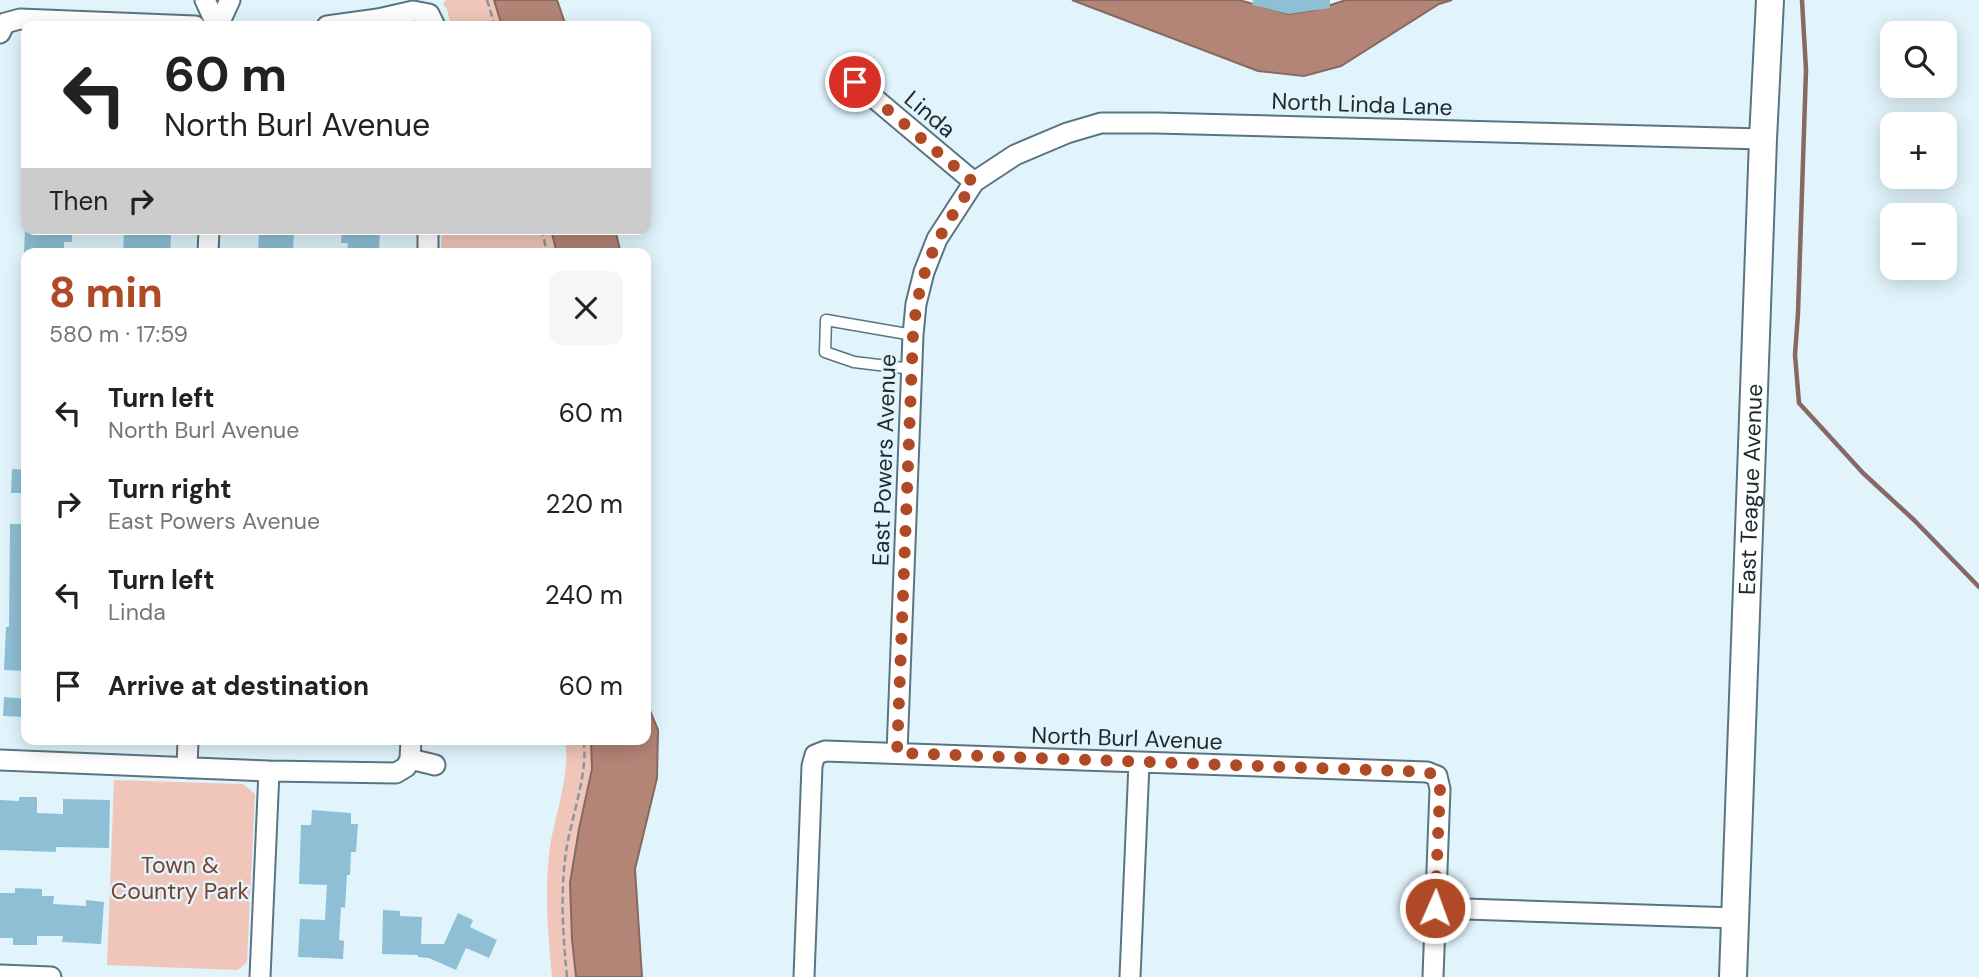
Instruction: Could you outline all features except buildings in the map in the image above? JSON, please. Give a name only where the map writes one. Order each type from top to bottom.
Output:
[{"type":"street","points":[[205,0],[215,21]]},
{"type":"street","points":[[220,21],[230,0]]},
{"type":"street","name":"East Teague Avenue","points":[[1733,977],[1770,0]]},
{"type":"street","points":[[363,21],[413,11],[432,20]]},
{"type":"street","points":[[2,28],[20,19],[70,21]]},
{"type":"street","name":"Linda","points":[[855,82],[974,183]]},
{"type":"street","name":"North Linda Lane","points":[[974,183],[1015,155],[1067,133],[1101,123],[1763,139]]},
{"type":"street","name":"East Powers Avenue","points":[[897,753],[916,304],[924,272],[937,239],[974,183]]},
{"type":"street","points":[[187,768],[188,745]]},
{"type":"street","points":[[0,760],[396,774],[406,767],[411,750],[435,765]]},
{"type":"street","name":"North Burl Avenue","points":[[804,977],[812,766],[815,755],[825,751],[1427,772],[1437,776],[1440,789],[1435,908]]},
{"type":"street","points":[[1130,977],[1139,763]]},
{"type":"street","points":[[260,977],[269,771]]},
{"type":"street","points":[[1433,977],[1435,908],[1735,918]]},
{"type":"street","points":[[0,975],[51,977]]},
{"type":"lane","points":[[912,369],[854,362],[825,352],[826,320],[913,335]]},
{"type":"path","points":[[487,0],[493,21]]},
{"type":"path","points":[[567,977],[562,888],[566,851],[584,760],[583,745]]},
{"type":"green space","points":[[446,0],[494,0],[500,21],[450,21],[443,4]]},
{"type":"green space","points":[[442,235],[552,235],[556,248],[441,248]]},
{"type":"green space","points":[[565,745],[591,745],[592,769],[570,883],[576,977],[552,977],[547,879]]},
{"type":"green space","name":"Town & Country Park","points":[[114,780],[243,784],[255,794],[247,962],[238,970],[107,965]]},
{"type":"shaded area","points":[[494,0],[557,0],[564,21],[500,21]]},
{"type":"shaded area","points":[[1072,0],[1239,0],[1289,14],[1315,10],[1346,0],[1452,0],[1439,4],[1341,66],[1304,76],[1258,71]]},
{"type":"shaded area","points":[[552,235],[616,235],[620,248],[556,248]]},
{"type":"shaded area","points":[[651,713],[658,730],[657,778],[635,869],[642,977],[576,977],[570,883],[592,769],[591,745],[651,745]]},
{"type":"waterway","points":[[1802,0],[1806,70],[1795,355],[1799,403],[1863,473],[1914,520],[1979,587]]},
{"type":"route","points":[[855,82],[974,183],[937,239],[924,272],[916,304],[897,753],[1427,772],[1437,776],[1440,789],[1435,908]]}]
